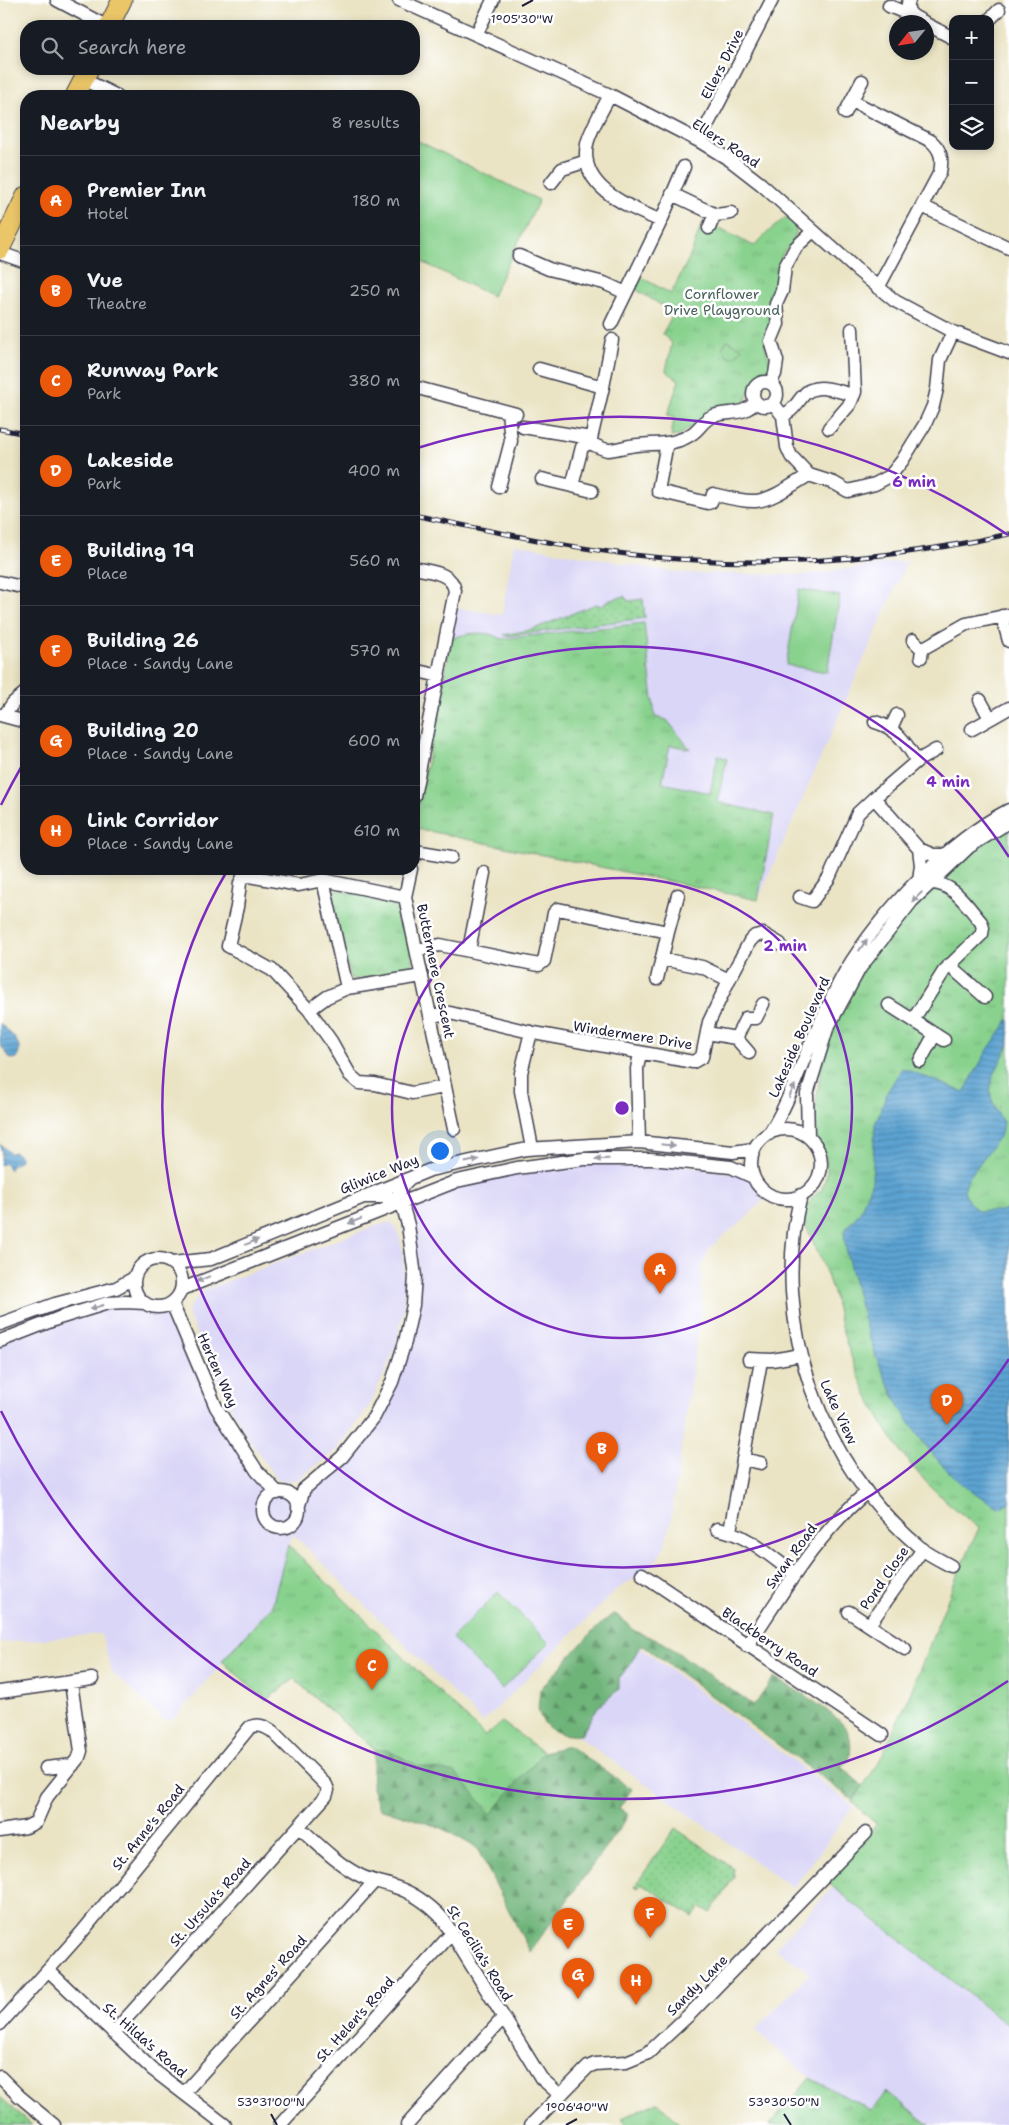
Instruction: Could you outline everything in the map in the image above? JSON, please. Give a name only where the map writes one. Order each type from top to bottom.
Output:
[{"type":"highway","points":[[111,20],[122,0]]},
{"type":"highway","points":[[78,90],[86,75]]},
{"type":"highway","points":[[0,250],[20,208]]},
{"type":"street","points":[[58,0],[96,20]]},
{"type":"street","name":"Ellers Road","points":[[399,0],[610,95],[699,141],[738,166],[895,301],[953,332],[1009,353]]},
{"type":"street","points":[[476,35],[493,0]]},
{"type":"street","name":"Ellers Drive","points":[[699,141],[772,0]]},
{"type":"street","points":[[889,6],[901,10],[908,5]]},
{"type":"street","points":[[934,28],[949,36]]},
{"type":"street","points":[[87,75],[109,90]]},
{"type":"street","points":[[845,113],[862,81]]},
{"type":"street","points":[[610,95],[587,144],[587,161],[594,179],[603,190],[614,198],[661,221]]},
{"type":"street","points":[[852,101],[936,145],[942,164],[940,172],[878,288]]},
{"type":"street","points":[[552,183],[562,169],[587,161]]},
{"type":"street","points":[[611,324],[661,221],[684,167]]},
{"type":"street","points":[[672,194],[715,214],[731,213]]},
{"type":"street","points":[[922,206],[1009,248]]},
{"type":"street","points":[[709,228],[715,214]]},
{"type":"street","points":[[770,383],[775,374],[777,361],[771,341],[778,324],[776,304],[782,291],[785,267],[796,247],[813,231]]},
{"type":"street","points":[[0,253],[20,260]]},
{"type":"street","points":[[519,256],[549,269],[604,283],[626,293]]},
{"type":"street","points":[[829,428],[850,404],[854,396],[852,329]]},
{"type":"street","points":[[773,403],[783,416],[786,447],[791,456],[809,475],[834,484],[848,492],[876,484],[890,476],[902,461],[929,415],[937,389],[940,360],[953,332]]},
{"type":"street","points":[[572,486],[582,447],[590,440],[612,340]]},
{"type":"street","points":[[539,369],[603,387]]},
{"type":"street","points":[[762,382],[770,383],[777,392],[773,403],[766,406],[756,402],[753,394],[755,387],[762,382]]},
{"type":"street","points":[[783,416],[796,408],[801,398],[812,388],[819,387],[854,396]]},
{"type":"street","points":[[420,389],[512,413],[511,441],[499,486]]},
{"type":"street","points":[[523,427],[590,440],[606,450],[614,450],[632,445],[667,443],[694,433],[705,421],[713,416],[740,413],[750,408],[756,402]]},
{"type":"street","points":[[667,443],[658,491],[700,501],[711,502],[713,494],[755,501],[767,498],[809,475]]},
{"type":"street","points":[[542,479],[592,491]]},
{"type":"street","points":[[420,569],[444,575],[452,582],[455,592],[420,765]]},
{"type":"street","points":[[0,582],[20,587]]},
{"type":"street","points":[[919,648],[966,624],[1006,615],[1009,641]]},
{"type":"street","points":[[420,671],[439,676]]},
{"type":"street","points":[[20,697],[2,715],[20,720]]},
{"type":"street","points":[[980,700],[990,718]]},
{"type":"street","points":[[972,729],[1009,708]]},
{"type":"street","points":[[891,728],[897,715]]},
{"type":"street","points":[[875,722],[891,728],[905,741],[917,761]]},
{"type":"street","points":[[800,897],[812,901],[828,878],[858,813],[917,761],[936,750]]},
{"type":"street","points":[[874,798],[918,849],[948,860],[950,877],[957,894]]},
{"type":"street","name":"Lakeside Boulevard","points":[[769,1134],[794,1088],[814,1036],[845,972],[864,943],[894,905],[948,860],[967,838],[1009,810]]},
{"type":"street","name":"Lakeside Boulevard","points":[[948,860],[1009,822]]},
{"type":"street","points":[[912,1020],[949,965],[982,934],[983,928],[981,922],[957,894],[942,884],[925,881],[918,849]]},
{"type":"street","points":[[420,852],[451,857]]},
{"type":"street","points":[[469,950],[484,873]]},
{"type":"street","points":[[405,897],[410,875]]},
{"type":"street","name":"Buttermere Crescent","points":[[444,1087],[412,1093],[375,1084],[359,1083],[350,1075],[332,1041],[309,1010],[272,970],[228,946],[237,907],[240,882],[243,877],[249,876],[299,885],[323,880],[405,897],[454,1129]]},
{"type":"street","points":[[323,880],[347,988]]},
{"type":"street","name":"Lakeside Boulevard","points":[[808,1137],[807,1094],[828,1028],[860,968],[909,905],[925,881]]},
{"type":"street","points":[[657,979],[678,895]]},
{"type":"street","points":[[417,950],[440,945],[539,965],[544,961],[554,913],[558,908],[668,932]]},
{"type":"street","name":"Windermere Drive","points":[[430,1016],[450,1013],[532,1032],[692,1062],[702,1057],[709,1022],[728,980],[750,941],[755,936],[762,934],[780,944]]},
{"type":"street","points":[[662,959],[702,967],[728,980]]},
{"type":"street","points":[[949,965],[988,1000]]},
{"type":"street","points":[[309,1010],[327,997],[347,988],[422,976]]},
{"type":"street","points":[[736,1038],[746,1018],[756,1018],[763,1004]]},
{"type":"street","points":[[889,1005],[940,1037],[920,1061]]},
{"type":"street","points":[[532,1032],[521,1073],[521,1091],[532,1148]]},
{"type":"street","points":[[707,1033],[736,1038],[749,1053]]},
{"type":"street","points":[[639,1142],[637,1069],[640,1053]]},
{"type":"street","points":[[784,1129],[796,1130],[808,1137],[816,1146],[821,1161],[820,1168],[813,1186],[801,1195],[782,1199],[768,1195],[760,1188],[753,1177],[750,1165],[754,1149],[761,1138],[769,1134],[784,1129]]},
{"type":"street","name":"Gliwice Way","points":[[172,1264],[211,1259],[430,1170],[532,1148],[639,1142],[733,1152],[754,1149]]},
{"type":"street","points":[[182,1289],[457,1182],[518,1168],[584,1159],[651,1159],[731,1168],[753,1177]]},
{"type":"street","points":[[304,1489],[281,1493],[268,1498],[264,1503],[263,1513],[269,1524],[278,1528],[292,1524],[296,1518],[304,1489],[349,1449],[374,1417],[392,1382],[405,1342],[413,1305],[416,1276],[408,1226],[400,1203],[399,1192],[403,1185],[411,1178]]},
{"type":"street","name":"Lake View","points":[[801,1195],[793,1226],[792,1275],[795,1321],[801,1355],[814,1399],[827,1428],[849,1467],[867,1492],[893,1521],[923,1549],[951,1566]]},
{"type":"street","points":[[360,1198],[389,1198],[400,1203]]},
{"type":"street","name":"Lake View","points":[[782,1199],[793,1226]]},
{"type":"street","points":[[0,1324],[47,1306],[116,1288],[134,1278],[143,1264],[151,1260],[159,1259],[172,1264],[178,1270],[182,1280],[182,1289],[172,1303],[162,1307],[154,1307],[145,1303],[136,1294],[134,1278]]},
{"type":"street","points":[[0,1341],[59,1318],[108,1303],[145,1303]]},
{"type":"street","name":"Herten Way","points":[[172,1303],[216,1407],[257,1471],[281,1493]]},
{"type":"street","points":[[730,1531],[743,1459],[755,1360],[801,1355]]},
{"type":"street","points":[[743,1459],[761,1463]]},
{"type":"street","name":"Herten Way","points":[[257,1471],[264,1503]]},
{"type":"street","name":"Swan Road","points":[[747,1646],[795,1574],[841,1514],[867,1492]]},
{"type":"street","points":[[281,1493],[294,1499],[298,1508]]},
{"type":"street","points":[[717,1529],[730,1531],[742,1536],[795,1574]]},
{"type":"street","name":"Pond Close","points":[[869,1625],[923,1549]]},
{"type":"street","name":"Blackberry Road","points":[[642,1574],[882,1735]]},
{"type":"street","name":"Pond Close","points":[[849,1612],[905,1649]]},
{"type":"street","points":[[0,1692],[92,1679]]},
{"type":"street","points":[[0,1831],[32,1825],[47,1797],[73,1765],[81,1751],[71,1683]]},
{"type":"street","name":"St. Anne's Road","points":[[0,2024],[49,1971],[250,1728],[257,1725],[264,1726],[272,1731],[326,1785],[328,1790]]},
{"type":"street","points":[[56,1784],[50,1768],[73,1765]]},
{"type":"street","name":"St. Ursula's Road","points":[[113,2033],[299,1827],[326,1796],[328,1790]]},
{"type":"street","name":"St Cecilia's Road","points":[[299,1827],[349,1869],[374,1882],[404,1889],[421,1898],[443,1919],[540,2078],[559,2094]]},
{"type":"street","name":"Sandy Lane","points":[[531,2125],[559,2094],[588,2067],[595,2064],[626,2062],[648,2053],[691,2013],[866,1833]]},
{"type":"street","name":"St. Agnes' Road","points":[[184,2094],[374,1882]]},
{"type":"street","name":"St. Helen's Road","points":[[280,2125],[452,1933]]},
{"type":"street","name":"St. Hilda's Road","points":[[49,1971],[152,2068],[225,2125]]},
{"type":"street","points":[[407,2125],[503,2018]]},
{"type":"street","points":[[0,2077],[19,2096],[54,2125]]},
{"type":"shaded area","points":[[514,544],[678,573],[803,575],[907,561],[758,900],[420,829],[420,798],[458,608],[502,615]]},
{"type":"shaded area","points":[[651,1159],[753,1177],[768,1195],[744,1220],[718,1240],[709,1250],[703,1263],[701,1272],[701,1309],[671,1520],[665,1545],[656,1560],[642,1574],[617,1589],[483,1722],[293,1534],[288,1545],[272,1606],[174,1719],[164,1720],[112,1672],[101,1634],[0,1643],[0,1341],[59,1318],[136,1294],[162,1307],[226,1424],[278,1493],[288,1494],[296,1501],[374,1417],[414,1297],[400,1203],[518,1168]]},
{"type":"shaded area","points":[[391,1222],[399,1235],[402,1248],[405,1283],[403,1314],[395,1347],[383,1376],[368,1408],[336,1450],[297,1480],[282,1481],[275,1476],[255,1448],[234,1413],[188,1314],[189,1307],[204,1290],[375,1226]]},
{"type":"shaded area","points":[[638,1646],[854,1806],[793,1888],[576,1735]]},
{"type":"shaded area","points":[[833,1887],[1009,2026],[1009,2125],[930,2125],[887,2092],[871,2110],[810,2078],[755,2030],[810,1973],[775,1948]]},
{"type":"green space","points":[[420,142],[539,200],[492,296],[420,261]]},
{"type":"green space","name":"Cornflower Drive Playground","points":[[786,217],[796,227],[796,233],[792,244],[783,253],[779,263],[777,287],[771,305],[771,327],[765,345],[771,365],[768,374],[754,384],[743,405],[700,420],[679,436],[671,437],[674,418],[667,416],[679,380],[666,371],[672,343],[662,334],[674,313],[635,289],[641,277],[671,294],[691,254],[702,223],[704,235],[713,232],[716,227],[754,246]]},
{"type":"green space","points":[[727,340],[742,348],[736,356],[730,357],[722,349]]},
{"type":"green space","points":[[799,589],[840,596],[827,672],[786,665]]},
{"type":"green space","points":[[625,596],[628,601],[643,599],[645,618],[504,635],[534,629],[596,604],[603,606],[607,601]]},
{"type":"green space","points":[[644,623],[655,717],[667,720],[690,749],[670,745],[662,783],[710,793],[718,755],[727,759],[717,802],[774,815],[758,900],[420,829],[420,798],[452,638],[484,633],[502,639]]},
{"type":"green space","points":[[1009,822],[1009,2026],[823,1879],[876,1824],[852,1802],[878,1764],[908,1699],[959,1571],[979,1528],[940,1496],[919,1475],[892,1439],[880,1419],[851,1357],[823,1264],[802,1214],[813,1197],[822,1189],[827,1174],[826,1157],[812,1129],[827,1029],[860,968],[940,875]]},
{"type":"green space","points":[[329,889],[370,895],[390,903],[397,910],[405,928],[414,966],[409,971],[351,980]]},
{"type":"green space","points":[[288,1545],[485,1736],[502,1722],[543,1752],[491,1814],[456,1773],[419,1766],[387,1750],[374,1749],[294,1679],[266,1700],[222,1661],[272,1606]]},
{"type":"green space","points":[[498,1592],[549,1643],[502,1689],[452,1638]]},
{"type":"green space","points":[[613,1614],[617,1615],[635,1631],[664,1643],[754,1706],[774,1677],[814,1701],[834,1716],[849,1733],[851,1749],[849,1761],[840,1766],[863,1786],[853,1800],[641,1644],[628,1668],[619,1678],[619,1689],[598,1707],[581,1735],[562,1734],[551,1729],[542,1720],[539,1713],[540,1689],[593,1631]]},
{"type":"green space","points":[[243,1637],[430,1767],[456,1773],[482,1798],[491,1814],[543,1752],[569,1746],[632,1789],[619,1808],[629,1815],[530,1952],[477,1848],[442,1828],[379,1808],[372,1788],[374,1749],[294,1679],[266,1700],[222,1661]]},
{"type":"green space","points":[[675,1828],[733,1868],[734,1877],[710,1913],[700,1907],[693,1917],[641,1883],[638,1888],[635,1886]]},
{"type":"green space","points":[[810,2078],[871,2110],[887,2092],[930,2125],[770,2125]]},
{"type":"green space","points":[[0,2097],[32,2125],[0,2125]]},
{"type":"green space","points":[[658,2102],[681,2125],[627,2125],[622,2118]]},
{"type":"water","points":[[1009,1019],[1008,1046],[991,1083],[992,1100],[1003,1122],[1001,1134],[968,1179],[964,1190],[968,1201],[978,1211],[1001,1211],[1009,1208],[1009,1502],[1000,1508],[962,1484],[924,1443],[908,1421],[883,1372],[873,1347],[847,1255],[844,1231],[860,1212],[872,1181],[875,1124],[888,1091],[902,1068],[964,1092],[987,1051]]},
{"type":"water","points":[[0,1023],[18,1043],[19,1053],[17,1058],[11,1059],[0,1045]]},
{"type":"water","points":[[0,1144],[10,1153],[15,1152],[20,1157],[20,1160],[14,1165],[12,1163],[10,1170],[5,1163],[0,1165],[2,1153]]},
{"type":"railway","points":[[0,429],[20,433]]},
{"type":"railway","points":[[420,516],[512,535],[611,552],[720,561],[803,561],[886,555],[1009,534]]},
{"type":"place","name":"Premier Inn","points":[[660,1294]]},
{"type":"place","name":"Lakeside","points":[[947,1425]]},
{"type":"place","name":"Vue","points":[[602,1473]]},
{"type":"place","name":"Runway Park","points":[[372,1690]]},
{"type":"place","name":"Building 26","points":[[650,1938]]},
{"type":"place","name":"Building 19","points":[[568,1949]]},
{"type":"place","name":"Building 20","points":[[578,1999]]},
{"type":"place","name":"Link Corridor","points":[[636,2005]]}]
